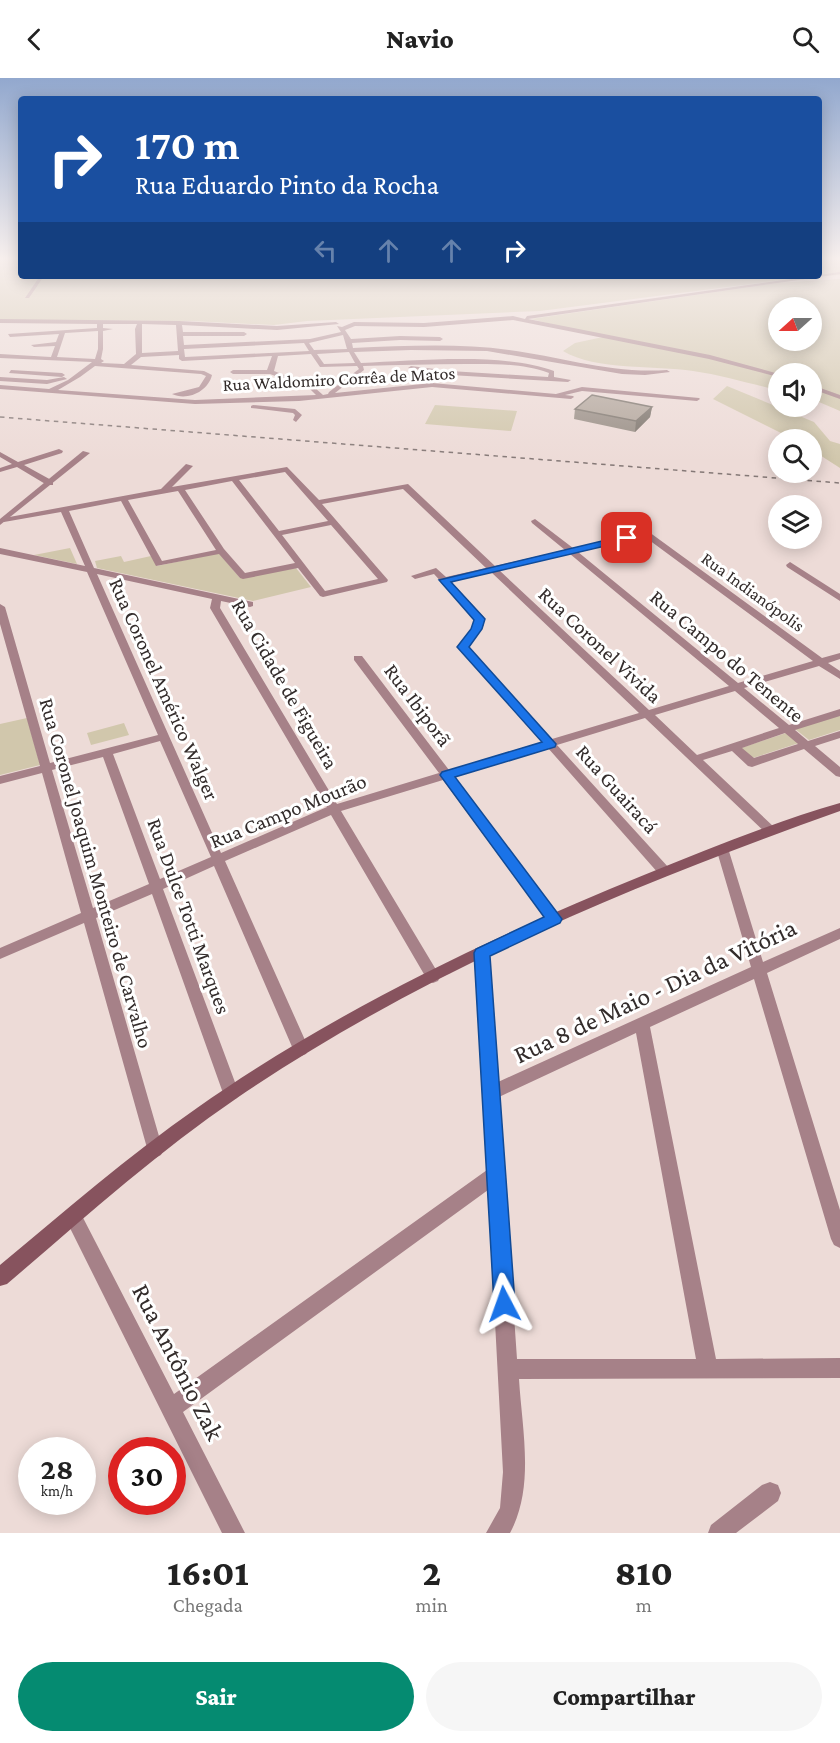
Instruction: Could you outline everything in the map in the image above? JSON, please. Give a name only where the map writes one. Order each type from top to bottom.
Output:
[{"type":"main road","points":[[0,1277],[155,1150],[231,1093],[301,1049],[434,976],[554,919],[722,848],[840,807]]},
{"type":"street","points":[[9,326],[10,335],[0,354],[54,357],[202,372],[208,374],[209,377],[204,387],[190,393],[125,397]]},
{"type":"street","points":[[47,391],[59,387],[95,362],[100,326]]},
{"type":"street","points":[[10,335],[132,326]]},
{"type":"street","points":[[139,326],[139,355]]},
{"type":"street","points":[[179,326],[181,353]]},
{"type":"street","points":[[243,326],[340,327]]},
{"type":"street","points":[[128,364],[139,355],[305,341],[345,326]]},
{"type":"street","points":[[439,372],[436,348],[444,326]]},
{"type":"street","points":[[554,326],[710,357],[768,372]]},
{"type":"street","points":[[331,393],[360,372],[349,341],[340,327]]},
{"type":"street","points":[[54,357],[63,331]]},
{"type":"street","points":[[179,334],[244,334]]},
{"type":"street","points":[[349,341],[400,338],[440,339]]},
{"type":"street","points":[[305,341],[322,366],[438,362],[520,365],[546,367],[552,372],[551,379]]},
{"type":"street","points":[[34,345],[59,344]]},
{"type":"street","points":[[181,353],[275,356],[436,348],[527,353],[593,368],[642,374],[667,372]]},
{"type":"street","points":[[513,377],[521,374],[520,365],[527,353]]},
{"type":"street","points":[[0,379],[35,356]]},
{"type":"street","points":[[271,372],[275,356]]},
{"type":"street","points":[[390,364],[439,372],[568,380]]},
{"type":"street","points":[[233,372],[271,372],[312,388],[321,395],[414,382],[417,369]]},
{"type":"street","points":[[11,372],[75,377]]},
{"type":"street","points":[[0,379],[47,382],[75,377]]},
{"type":"street","name":"Rua Waldomiro Corrêa de Matos","points":[[0,387],[195,402],[432,386],[571,397]]},
{"type":"street","points":[[555,395],[582,388],[697,399]]},
{"type":"street","points":[[822,391],[840,397]]},
{"type":"street","points":[[195,402],[291,411],[299,414],[296,420]]},
{"type":"street","points":[[0,470],[58,451]]},
{"type":"street","points":[[2,521],[86,453]]},
{"type":"street","points":[[0,454],[50,483]]},
{"type":"street","points":[[164,491],[189,466]]},
{"type":"street","points":[[2,521],[123,498],[164,491],[234,478],[286,469],[384,580],[322,594],[234,478]]},
{"type":"street","name":"Rua Coronel Vivida","points":[[317,503],[405,486],[771,831]]},
{"type":"street","points":[[180,488],[221,551],[243,576],[300,565]]},
{"type":"street","points":[[123,498],[159,564],[221,551]]},
{"type":"street","name":"Rua Coronel Américo Walger","points":[[64,509],[301,1049]]},
{"type":"street","name":"Rua Campo do Tenente","points":[[535,520],[840,773]]},
{"type":"street","points":[[277,534],[333,522]]},
{"type":"street","name":"Rua Indianópolis","points":[[572,551],[646,534],[840,676]]},
{"type":"street","points":[[0,551],[250,604]]},
{"type":"street","points":[[444,580],[572,551]]},
{"type":"street","points":[[790,565],[840,598]]},
{"type":"street","name":"Rua Guairacá","points":[[415,576],[436,571],[480,619],[477,629],[463,647],[664,871]]},
{"type":"street","name":"Rua Cidade de Figueira","points":[[219,596],[215,608],[434,976]]},
{"type":"street","name":"Rua Coronel Joaquim Monteiro de Carvalho","points":[[0,607],[155,1150]]},
{"type":"street","name":"Rua Campo Mourão","points":[[0,954],[334,809],[840,656]]},
{"type":"street","name":"Rua Ibiporã","points":[[358,658],[554,919]]},
{"type":"street","points":[[695,759],[840,712]]},
{"type":"street","points":[[733,746],[752,763],[840,734]]},
{"type":"street","points":[[0,780],[164,737]]},
{"type":"street","name":"Rua Dulce Totti Marques","points":[[107,752],[231,1093]]},
{"type":"street","points":[[722,848],[840,1239]]},
{"type":"street","name":"Rua 8 de Maio - Dia da Vitória","points":[[491,1093],[840,933]]},
{"type":"street","points":[[482,953],[514,1462],[513,1504],[507,1521],[497,1533]]},
{"type":"street","points":[[642,1024],[708,1368]]},
{"type":"street","points":[[171,1408],[496,1173]]},
{"type":"street","name":"Rua Antônio Zak","points":[[73,1216],[234,1533]]},
{"type":"street","points":[[508,1369],[840,1368]]},
{"type":"street","points":[[719,1533],[770,1493]]},
{"type":"shaded area","points":[[559,326],[768,326],[768,351],[822,351],[822,326],[840,326],[840,411],[822,403],[822,363],[768,363],[768,388],[693,371],[592,362],[563,351],[575,343],[603,337]]},
{"type":"shaded area","points":[[727,386],[768,403],[768,417],[802,417],[814,422],[820,429],[773,429],[713,399]]},
{"type":"shaded area","points":[[435,405],[517,411],[511,431],[425,424]]},
{"type":"shaded area","points":[[822,432],[830,441],[840,444],[840,468],[822,456]]},
{"type":"shaded area","points":[[70,548],[77,564],[34,555]]},
{"type":"shaded area","points":[[219,553],[240,578],[296,568],[311,587],[253,601],[97,568],[95,561],[121,556],[124,562],[151,556],[157,566]]},
{"type":"shaded area","points":[[840,715],[840,730],[809,740],[795,729]]},
{"type":"shaded area","points":[[27,718],[40,765],[0,775],[0,724]]},
{"type":"shaded area","points":[[124,723],[129,735],[91,745],[87,733]]},
{"type":"shaded area","points":[[786,733],[799,743],[753,758],[741,748]]},
{"type":"building","points":[[592,395],[652,407],[636,421],[575,409]]},
{"type":"railway","points":[[0,417],[840,483]]},
{"type":"route","points":[[504,1304],[482,953],[554,919],[446,775],[550,744],[463,647],[462,645],[477,629],[480,619],[444,580],[627,538]]}]
